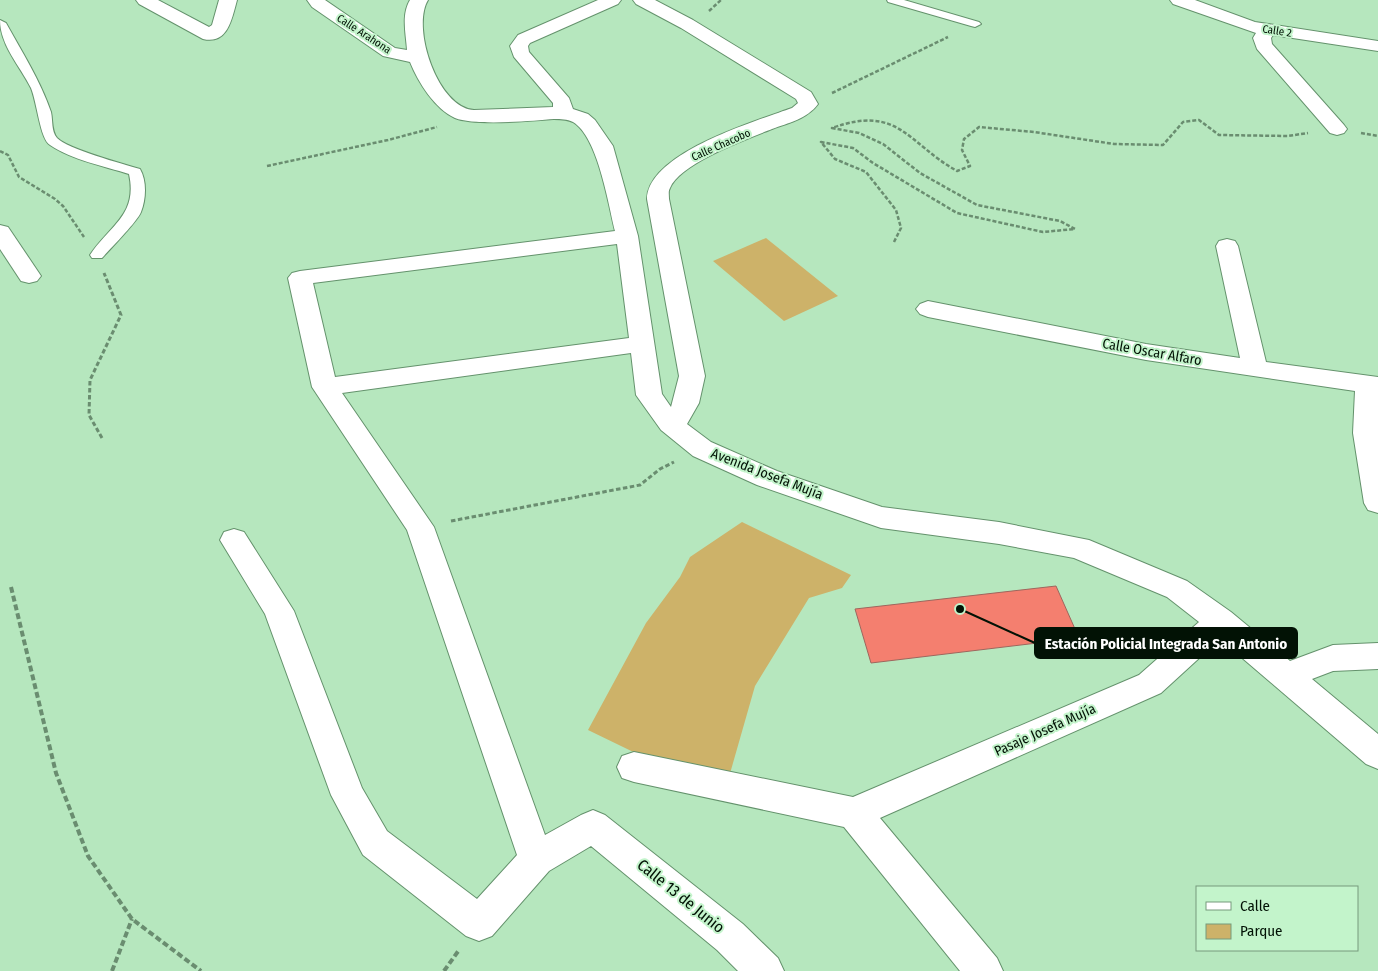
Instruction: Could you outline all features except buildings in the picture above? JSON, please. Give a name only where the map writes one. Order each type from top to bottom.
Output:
[{"type":"street","points":[[145,0],[209,35],[220,28],[228,0]]},
{"type":"street","name":"Calle Arahona","points":[[316,0],[389,52],[417,58]]},
{"type":"street","points":[[420,0],[416,4],[414,15],[417,58],[430,83],[445,101],[464,114],[527,115],[564,112],[562,102],[520,53],[519,46],[524,39],[612,0]]},
{"type":"street","points":[[642,0],[687,24],[804,96],[808,104]]},
{"type":"street","name":"Calle 2","points":[[1179,0],[1252,27],[1378,46]]},
{"type":"street","points":[[1267,30],[1262,38],[1263,44],[1337,129]]},
{"type":"street","name":"Calle Chacobo","points":[[670,424],[682,413],[689,393],[692,376],[658,199],[659,188],[671,172],[694,155],[798,112],[808,104]]},
{"type":"street","name":"Avenida Josefa Mujía","points":[[564,112],[583,120],[596,132],[603,146],[627,236],[649,395],[670,424],[702,449],[767,478],[881,517],[999,533],[1079,548],[1177,589],[1220,621],[1378,754]]},
{"type":"street","points":[[0,232],[29,276]]},
{"type":"street","points":[[234,540],[279,611],[348,795],[375,842],[479,923],[536,859],[420,527],[325,387],[300,278],[627,236]]},
{"type":"street","points":[[1227,246],[1255,370]]},
{"type":"street","name":"Calle Oscar Alfaro","points":[[928,309],[1146,352],[1255,370],[1373,386]]},
{"type":"street","points":[[325,387],[641,344]]},
{"type":"street","points":[[1373,386],[1366,433],[1378,503]]},
{"type":"street","name":"Pasaje Josefa Mujía","points":[[854,813],[1150,684],[1220,621]]},
{"type":"street","points":[[1287,677],[1313,664],[1334,658],[1378,656]]},
{"type":"street","points":[[634,768],[854,813],[984,971]]},
{"type":"street","name":"Calle 13 de Junio","points":[[536,859],[593,826],[730,936],[765,971]]},
{"type":"lane","points":[[892,0],[975,24]]},
{"type":"lane","points":[[0,23],[37,89],[47,120],[47,132],[53,142],[77,153],[134,172],[139,189],[134,212],[97,255]]},
{"type":"path","points":[[808,104],[975,24]]},
{"type":"path","points":[[267,166],[388,140],[448,124],[464,114]]},
{"type":"path","points":[[894,242],[900,228],[896,210],[866,172],[835,159],[821,142],[853,148],[873,163],[957,213],[1043,232],[1075,229],[1060,221],[977,205],[920,173],[883,144],[859,133],[832,128],[844,123],[875,120],[895,124],[912,136],[929,154],[957,172],[970,166],[962,150],[964,139],[979,127],[1034,132],[1114,144],[1163,145],[1183,122],[1199,120],[1219,135],[1288,136],[1337,129],[1378,136]]},
{"type":"path","points":[[0,151],[6,152],[15,173],[21,179],[59,202],[97,255],[121,315],[90,380],[88,415],[102,438]]},
{"type":"path","points":[[420,527],[640,484],[660,469],[702,449]]},
{"type":"path","points":[[11,587],[56,773],[88,856],[132,919],[200,971]]},
{"type":"path","points":[[112,971],[132,919]]},
{"type":"green space","points":[[766,238],[838,296],[784,321],[713,261]]},
{"type":"green space","points":[[742,522],[851,575],[842,588],[809,598],[755,686],[729,777],[654,762],[588,730],[646,623],[680,577],[690,557]]},
{"type":"place","name":"Estación Policial Integrada San Antonio","points":[[960,609]]}]
